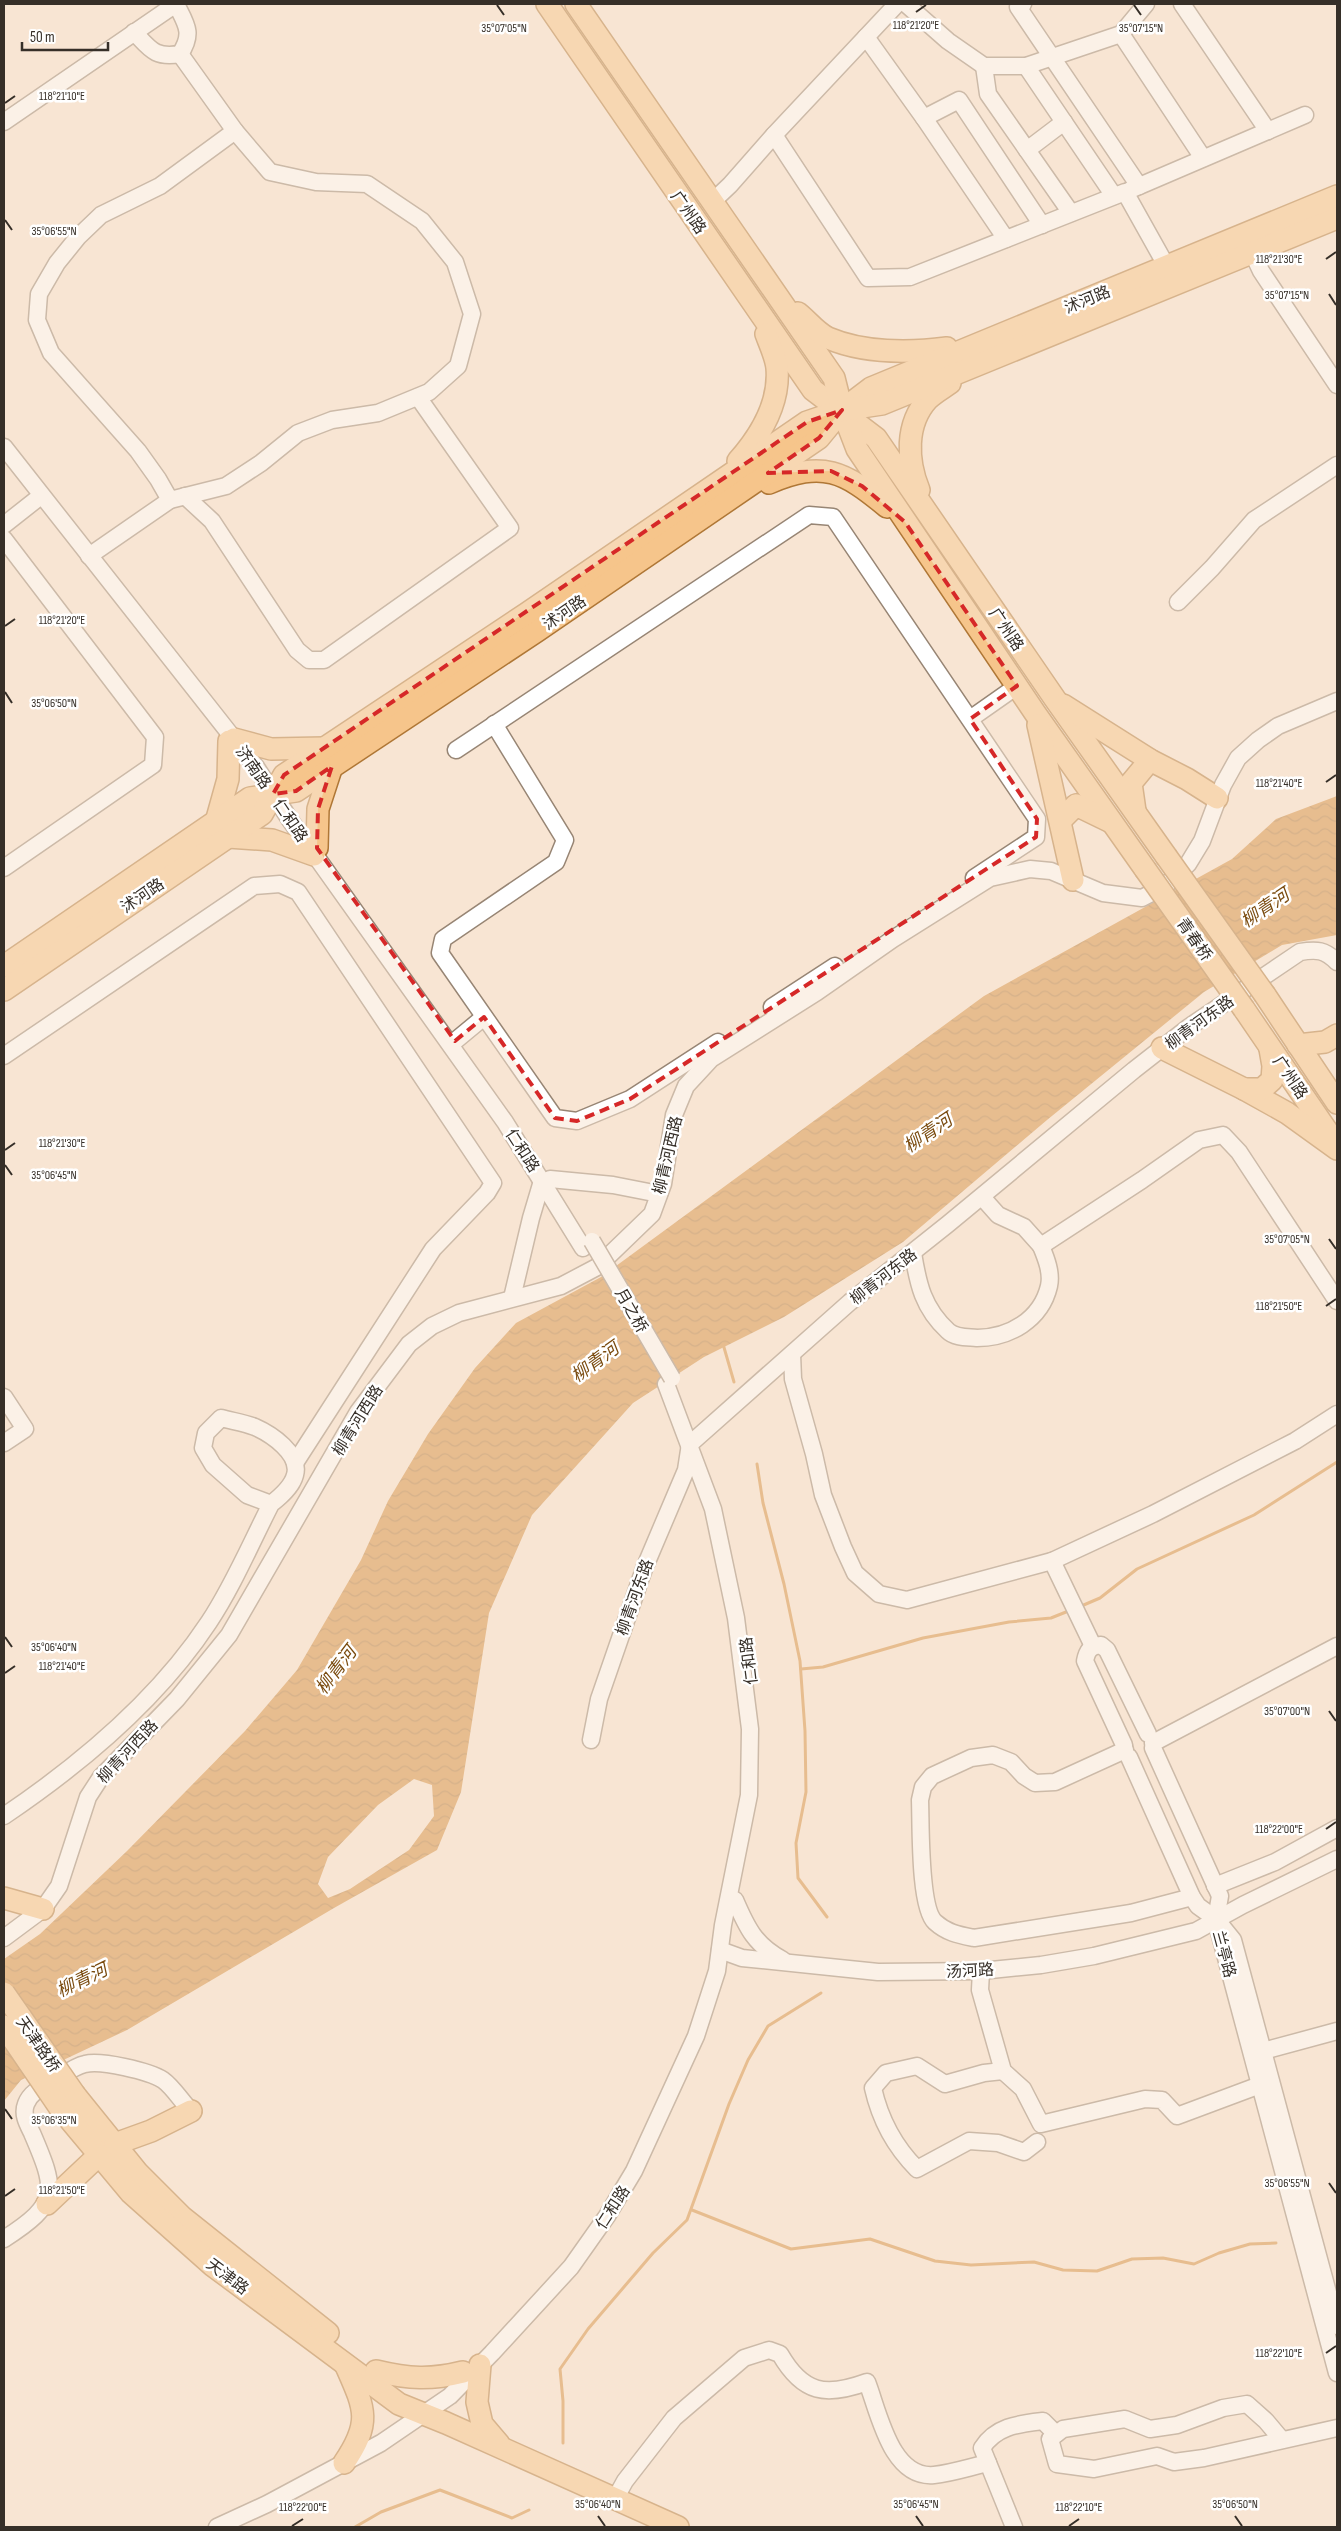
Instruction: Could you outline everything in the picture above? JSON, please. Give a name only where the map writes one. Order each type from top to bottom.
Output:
[{"type":"main road","name":"广州路","points":[[547,4],[813,390],[842,410],[876,438],[1055,699],[1166,856]]},
{"type":"main road","name":"广州路","points":[[576,4],[834,378],[842,410],[857,449],[1035,713],[1145,869]]},
{"type":"main road","name":"沭河路","points":[[842,410],[871,388],[1337,196]]},
{"type":"main road","name":"沭河路","points":[[4,966],[222,829],[262,814],[284,775],[328,757],[724,491],[807,422],[842,410],[882,404],[1253,254],[1337,218]]},
{"type":"main road","points":[[776,294],[826,337],[859,346],[915,352],[974,344]]},
{"type":"main road","points":[[724,491],[755,442],[775,400],[777,366],[758,310]]},
{"type":"main road","points":[[930,516],[911,473],[910,430],[928,400],[974,366]]},
{"type":"main road","points":[[724,491],[795,472],[831,471],[862,486],[905,522]]},
{"type":"main road","points":[[1055,699],[1150,760],[1217,798]]},
{"type":"main road","points":[[1035,713],[1061,820],[1073,880]]},
{"type":"main road","points":[[231,740],[271,749],[328,757],[318,810],[316,851],[222,829],[231,740]]},
{"type":"main road","points":[[1135,812],[1132,783],[1150,760]]},
{"type":"main road","points":[[1061,820],[1076,806],[1112,822]]},
{"type":"main road","name":"沭河路","points":[[4,990],[222,829]]},
{"type":"main road","name":"青春桥","points":[[1166,856],[1265,995]]},
{"type":"main road","name":"青春桥","points":[[1145,869],[1244,1008]]},
{"type":"main road","name":"广州路","points":[[1265,995],[1337,1103]]},
{"type":"main road","name":"广州路","points":[[1244,1008],[1337,1148]]},
{"type":"main road","points":[[1298,1045],[1325,1042],[1337,1035]]},
{"type":"main road","points":[[1244,1088],[1262,1088],[1272,1080],[1273,1066],[1269,1046]]},
{"type":"main road","points":[[1162,1048],[1244,1088],[1287,1113],[1337,1148]]},
{"type":"main road","points":[[4,1898],[43,1909]]},
{"type":"main road","name":"天津路桥","points":[[4,1993],[68,2102]]},
{"type":"main road","name":"天津路桥","points":[[4,2026],[68,2102]]},
{"type":"main road","name":"天津路","points":[[68,2102],[107,2150],[131,2193],[212,2265],[399,2404],[678,2527]]},
{"type":"main road","points":[[47,2204],[107,2150],[191,2111]]},
{"type":"main road","name":"天津路","points":[[107,2150],[138,2173],[182,2217],[408,2396],[437,2432],[649,2527]]},
{"type":"main road","points":[[344,2462],[359,2441],[364,2419],[359,2396],[345,2364]]},
{"type":"main road","points":[[376,2370],[397,2376],[428,2379],[472,2368],[482,2424],[502,2448]]},
{"type":"street","points":[[4,111],[165,4]]},
{"type":"street","points":[[4,122],[134,32],[176,4],[187,27],[189,42],[180,54],[165,57],[152,52],[134,32]]},
{"type":"street","points":[[712,202],[730,185],[774,135],[897,4]]},
{"type":"street","points":[[906,4],[948,41],[984,66],[1026,66],[1120,34],[1146,4]]},
{"type":"street","points":[[1023,4],[1018,7],[1052,57],[1167,267]]},
{"type":"street","points":[[1182,4],[1268,130]]},
{"type":"street","points":[[1120,34],[1203,158]]},
{"type":"street","points":[[866,37],[924,118],[1006,239]]},
{"type":"street","points":[[89,556],[178,498],[226,486],[261,463],[298,433],[332,420],[378,413],[429,392],[458,366],[472,314],[455,262],[422,221],[367,184],[316,182],[270,172],[235,131],[180,54]]},
{"type":"street","points":[[984,66],[988,94],[1071,213]]},
{"type":"street","points":[[1026,66],[1064,122],[1126,191]]},
{"type":"street","points":[[924,118],[959,100],[1042,225]]},
{"type":"street","points":[[774,135],[868,278],[910,277],[1126,191],[1305,115]]},
{"type":"street","points":[[1027,150],[1064,122]]},
{"type":"street","points":[[235,131],[160,186],[101,215],[78,237],[57,263],[39,294],[37,320],[51,353],[138,452],[158,479],[178,498],[212,521],[297,650],[309,660],[324,660],[510,528],[418,397]]},
{"type":"street","points":[[1253,254],[1261,270],[1337,386]]},
{"type":"street","name":"济南路","points":[[4,447],[231,740]]},
{"type":"street","name":"济南路","points":[[4,456],[231,740],[256,766],[273,794]]},
{"type":"street","points":[[1178,602],[1212,568],[1254,520],[1337,465]]},
{"type":"street","points":[[4,525],[37,499]]},
{"type":"street","points":[[456,750],[494,724],[808,515],[834,517],[1037,819],[1036,837],[630,1098],[577,1120],[555,1118],[440,953],[443,939],[556,862],[565,840],[494,724]]},
{"type":"street","points":[[4,539],[154,737],[154,765],[4,868]]},
{"type":"street","points":[[970,719],[1017,686]]},
{"type":"street","name":"柳青河西路","points":[[4,1938],[43,1909],[59,1886],[88,1797],[102,1777],[177,1699],[229,1636],[358,1412],[409,1344],[432,1326],[458,1313],[561,1286],[597,1267],[652,1214],[659,1194],[674,1115],[686,1086],[710,1059],[817,992],[893,939],[990,878],[1030,869],[1051,871],[1103,893],[1142,898],[1165,886],[1188,864],[1202,842],[1217,798],[1238,758],[1258,740],[1278,726],[1337,701]]},
{"type":"street","name":"仁和路","points":[[273,794],[295,817],[316,851],[546,1180]]},
{"type":"street","name":"仁和路","points":[[316,851],[455,1041],[588,1244]]},
{"type":"street","points":[[4,1056],[254,886],[280,884],[298,892],[493,1183],[487,1193],[433,1250],[295,1463]]},
{"type":"street","name":"柳青河东路","points":[[591,1740],[599,1699],[644,1569],[686,1470],[692,1442],[850,1302],[982,1197],[1189,1027],[1300,952],[1315,949],[1328,953],[1337,962]]},
{"type":"street","points":[[455,1041],[484,1017]]},
{"type":"street","points":[[1041,1246],[1199,1140],[1223,1135],[1239,1152],[1337,1301]]},
{"type":"street","points":[[512,1298],[530,1218],[546,1180],[613,1185],[659,1194]]},
{"type":"street","points":[[912,1253],[924,1302],[949,1333],[962,1337],[987,1338],[1010,1334],[1025,1323],[1038,1308],[1049,1286],[1048,1263],[1041,1246],[1024,1227],[998,1215],[982,1197]]},
{"type":"street","name":"月之桥","points":[[588,1244],[669,1381]]},
{"type":"street","points":[[792,1354],[793,1379],[814,1454],[823,1495],[856,1573],[879,1594],[907,1600],[1052,1561],[1154,1514],[1296,1441],[1337,1414]]},
{"type":"street","name":"仁和路","points":[[669,1381],[719,1507],[742,1617],[756,1729],[755,1796],[729,1927],[720,1950]]},
{"type":"street","points":[[4,1397],[25,1429],[4,1443]]},
{"type":"street","points":[[4,1816],[89,1754],[170,1674],[210,1621],[271,1504],[283,1494],[295,1475],[295,1463],[284,1446],[255,1427],[221,1418],[206,1433],[204,1448],[213,1465],[247,1495],[271,1504]]},
{"type":"street","name":"仁和路","points":[[217,2527],[267,2504],[381,2443],[450,2396],[472,2368],[530,2313],[570,2268],[607,2216],[634,2171],[696,2036],[714,1986],[749,1795],[750,1729],[736,1618],[727,1570],[713,1508],[692,1442]]},
{"type":"street","points":[[289,1484],[310,1497]]},
{"type":"street","points":[[1052,1561],[1093,1646]]},
{"type":"street","points":[[1101,1645],[1107,1650],[1151,1742],[1220,1896],[1220,1908],[1216,1919],[1198,1906],[1192,1897],[1085,1661],[1087,1652],[1093,1646],[1101,1645]]},
{"type":"street","points":[[1151,1742],[1136,1731],[1126,1738],[1126,1750],[1134,1759],[1144,1759],[1151,1742],[1337,1646]]},
{"type":"street","points":[[1126,1750],[1055,1782],[1034,1783],[1024,1776],[1011,1762],[993,1755],[971,1758],[932,1776],[923,1786],[920,1800],[925,1904],[934,1921],[949,1933],[974,1938],[1131,1913],[1192,1897]]},
{"type":"street","points":[[1215,1886],[1275,1862],[1337,1828]]},
{"type":"street","name":"汤河路","points":[[720,1950],[742,1958],[878,1972],[981,1971],[1094,1956],[1170,1940],[1196,1931],[1216,1919],[1337,1859]]},
{"type":"street","name":"汤河路","points":[[1216,1919],[1245,1915],[1337,1870]]},
{"type":"street","points":[[735,1900],[748,1930],[766,1951],[787,1963]]},
{"type":"street","name":"兰亭路","points":[[1216,1919],[1233,1940],[1337,2326]]},
{"type":"street","name":"兰亭路","points":[[1216,1919],[1337,2374]]},
{"type":"street","points":[[981,1971],[980,1990],[1003,2071],[1023,2089],[1041,2124],[1145,2099],[1162,2100],[1177,2116],[1260,2085]]},
{"type":"street","points":[[1263,2051],[1337,2031]]},
{"type":"street","points":[[4,2239],[39,2214],[47,2204],[49,2184],[45,2164],[25,2118],[25,2105],[31,2093],[84,2064],[122,2066],[163,2080],[191,2111]]},
{"type":"street","points":[[1003,2071],[984,2073],[945,2084],[917,2066],[886,2073],[874,2088],[879,2113],[902,2154],[917,2169],[969,2141],[998,2143],[1024,2152],[1037,2142]]},
{"type":"street","points":[[615,2499],[625,2481],[674,2418],[744,2358],[769,2350],[780,2354],[789,2370],[806,2384],[822,2391],[842,2391],[867,2382],[891,2446],[900,2463],[913,2471],[933,2475],[988,2462]]},
{"type":"street","points":[[1282,2440],[1266,2421],[1247,2404],[1223,2408],[1177,2425],[1150,2429],[1124,2419],[1062,2429],[1050,2439],[1057,2464],[1094,2469],[1157,2456],[1174,2462],[1204,2458],[1337,2428]]},
{"type":"street","name":"仁和路","points":[[232,2527],[270,2510],[384,2448],[423,2413]]},
{"type":"street","points":[[1014,2527],[982,2448],[989,2438],[1009,2426],[1043,2421],[1056,2434]]},
{"type":"highlighted area","points":[[842,410],[819,438],[768,473],[831,471],[862,486],[905,522],[1017,686],[970,719],[1037,819],[1036,837],[630,1099],[577,1121],[555,1118],[484,1017],[455,1041],[317,848],[318,809],[332,766],[296,791],[273,794],[284,775],[807,422]]},
{"type":"water","name":"柳青河","points":[[1337,796],[1337,935],[1282,945],[1204,992],[1047,1120],[903,1242],[784,1317],[704,1357],[633,1403],[532,1515],[489,1613],[461,1792],[437,1850],[334,1908],[127,2030],[21,2080],[4,2101],[4,1959],[40,1934],[127,1851],[245,1731],[297,1670],[361,1560],[388,1501],[428,1434],[475,1368],[516,1323],[601,1277],[984,996],[1232,859],[1276,819]],"holes":[[[414,1779],[432,1785],[434,1816],[409,1850],[350,1889],[328,1898],[318,1884],[328,1857],[378,1805]]]},
{"type":"waterway","points":[[723,1344],[734,1382]]},
{"type":"waterway","points":[[1079,1607],[1100,1598],[1137,1569],[1254,1515],[1337,1462]]},
{"type":"waterway","points":[[757,1464],[763,1503],[784,1584],[800,1661],[805,1731],[806,1792],[796,1843],[798,1878],[827,1917]]},
{"type":"waterway","points":[[801,1669],[823,1667],[923,1638],[1009,1622],[1051,1618],[1071,1610]]},
{"type":"waterway","points":[[563,2443],[563,2401],[560,2369],[588,2329],[653,2253],[687,2220],[729,2104],[748,2060],[768,2026],[821,1993]]},
{"type":"waterway","points":[[692,2210],[791,2249],[870,2239],[935,2261],[971,2265],[1034,2262],[1063,2270],[1097,2271],[1132,2259],[1163,2258],[1194,2264],[1219,2253],[1250,2244],[1276,2243]]},
{"type":"waterway","points":[[355,2527],[381,2512],[440,2490],[512,2518],[529,2510]]}]
